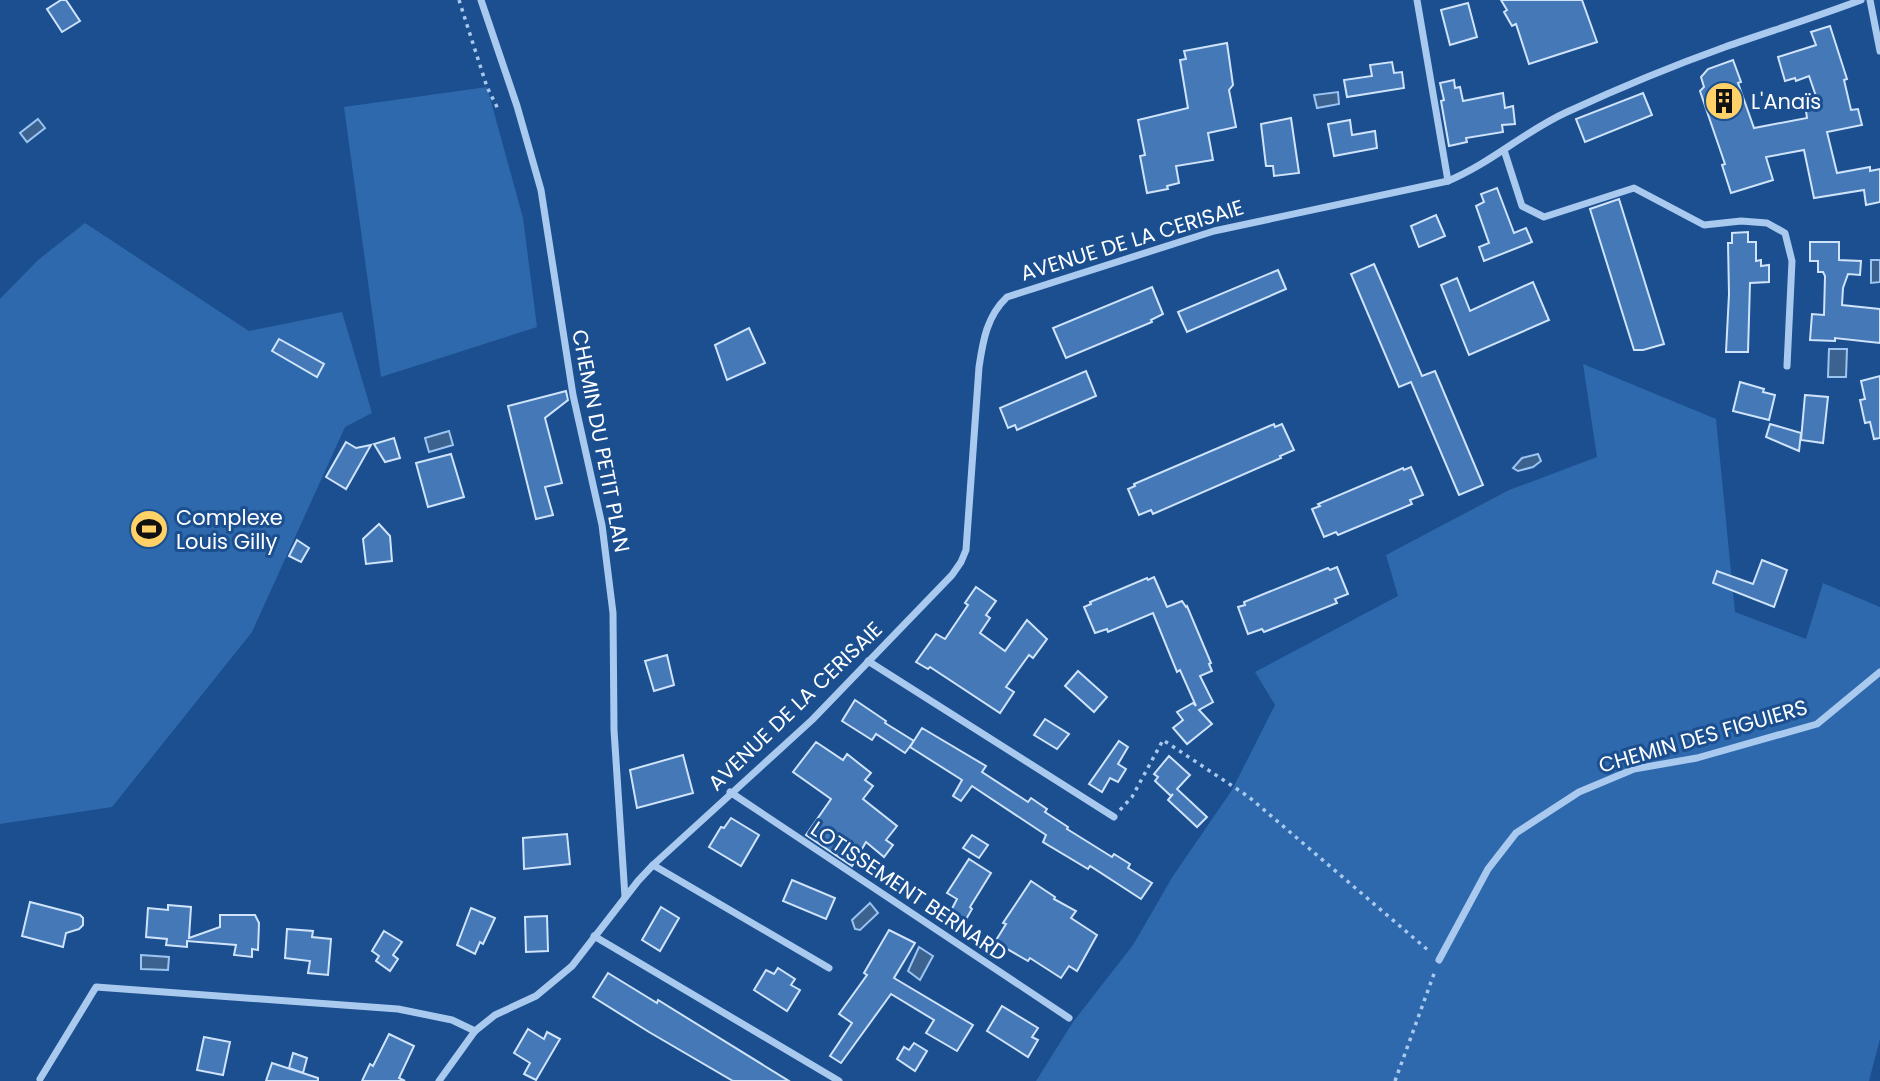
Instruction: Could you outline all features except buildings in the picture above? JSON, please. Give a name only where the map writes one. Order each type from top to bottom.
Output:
[{"type":"street","name":"CHEMIN DU PETIT PLAN","points":[[481,0],[517,106],[541,190],[573,395],[602,525],[613,613],[614,730],[625,898]]},
{"type":"street","points":[[1417,0],[1448,181]]},
{"type":"street","name":"AVENUE DE LA CERISAIE","points":[[439,1081],[475,1031],[495,1014],[536,996],[572,966],[653,865],[812,719],[952,575],[965,550],[979,367],[984,338],[997,307],[1007,297],[1214,231],[1448,181],[1472,171],[1552,119],[1621,87],[1714,51],[1861,0]]},
{"type":"street","points":[[1870,0],[1880,51]]},
{"type":"street","points":[[1504,150],[1522,206],[1544,217],[1634,188],[1704,225],[1741,221],[1766,223],[1785,233],[1792,261],[1787,366]]},
{"type":"street","points":[[869,661],[1114,817]]},
{"type":"street","name":"CHEMIN DES FIGUIERS","points":[[1439,960],[1488,869],[1517,832],[1579,792],[1634,769],[1697,758],[1817,724],[1880,672]]},
{"type":"street","name":"LOTISSEMENT BERNARD","points":[[730,792],[1069,1018]]},
{"type":"street","points":[[653,865],[829,968]]},
{"type":"street","points":[[594,936],[839,1081]]},
{"type":"street","points":[[40,1079],[96,987],[398,1009],[452,1020],[475,1031]]},
{"type":"path","points":[[458,0],[487,87],[499,111]]},
{"type":"path","points":[[1114,817],[1132,797],[1163,740],[1249,797],[1439,960],[1395,1081]]},
{"type":"shaded area","points":[[487,87],[523,218],[537,327],[381,377],[344,107]]},
{"type":"shaded area","points":[[1338,92],[1339,104],[1317,108],[1314,95]]},
{"type":"shaded area","points":[[38,119],[45,128],[27,142],[20,133]]},
{"type":"shaded area","name":"Complexe Louis Gilly","points":[[85,223],[249,331],[342,312],[372,413],[345,427],[252,632],[112,807],[0,824],[0,299],[38,260]]},
{"type":"shaded area","points":[[1871,260],[1880,260],[1880,282],[1871,283]]},
{"type":"shaded area","points":[[1829,349],[1847,349],[1846,377],[1828,377]]},
{"type":"shaded area","points":[[1583,364],[1716,419],[1735,612],[1806,639],[1823,583],[1880,607],[1880,1039],[1869,1081],[1036,1081],[1073,1022],[1133,945],[1173,876],[1232,790],[1275,705],[1255,672],[1398,596],[1386,555],[1509,490],[1597,457]]},
{"type":"shaded area","points":[[449,431],[453,445],[429,452],[425,438]]},
{"type":"shaded area","points":[[1538,454],[1541,461],[1533,467],[1518,471],[1513,468],[1522,458]]},
{"type":"shaded area","points":[[870,903],[878,913],[860,930],[855,929],[852,920]]},
{"type":"shaded area","points":[[919,947],[933,956],[920,980],[908,971]]},
{"type":"shaded area","points":[[141,955],[169,957],[168,970],[141,969]]},
{"type":"place","name":"L'Anaïs","points":[[1724,101]]},
{"type":"place","name":"Complexe Louis Gilly","points":[[149,529]]}]
